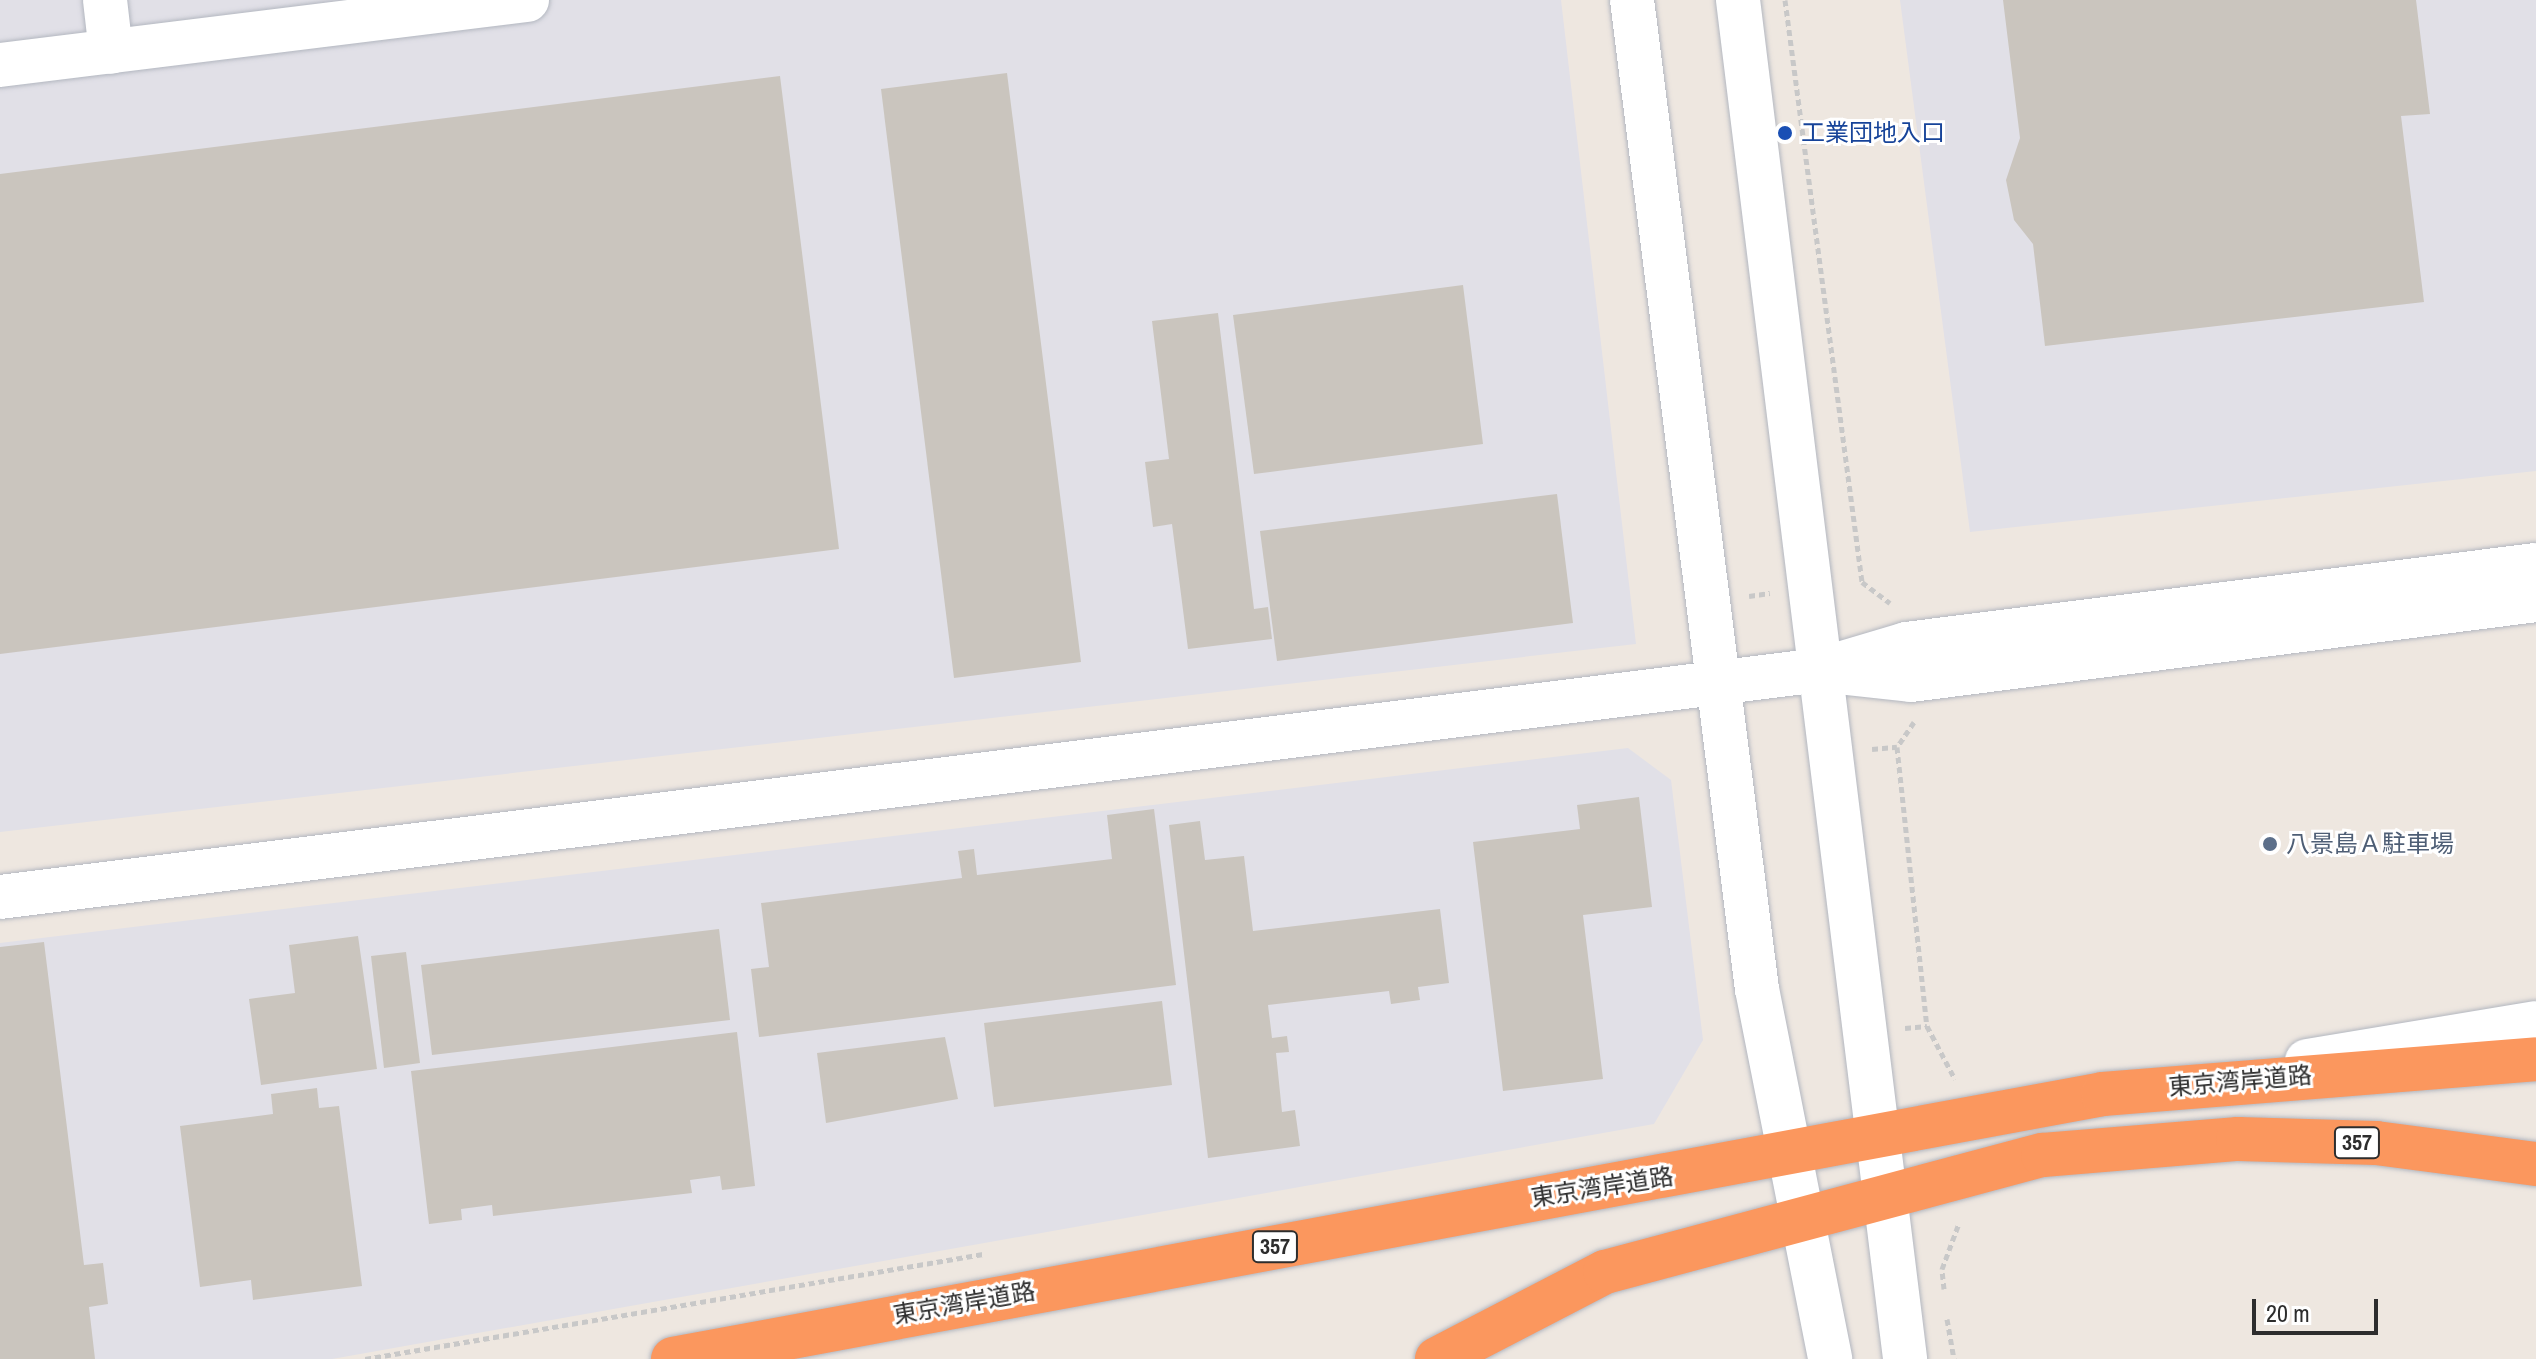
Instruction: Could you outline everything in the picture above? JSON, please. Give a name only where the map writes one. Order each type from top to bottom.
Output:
[{"type":"highway","name":"東京湾岸道路","points":[[673,1359],[1787,1154],[1951,1120],[2186,1083],[2536,1059]]},
{"type":"highway","name":"357","points":[[1437,1359],[1557,1291],[1798,1216],[1957,1173],[2097,1147],[2238,1139],[2376,1143],[2536,1164]]},
{"type":"street","points":[[105,0],[111,52]]},
{"type":"street","points":[[0,65],[527,0]]},
{"type":"street","points":[[1632,0],[1757,989],[1798,1216],[1830,1359]]},
{"type":"street","points":[[1738,0],[1876,1136],[1880,1194],[1905,1359]]},
{"type":"street","points":[[0,897],[1819,670],[1906,644],[2536,565]]},
{"type":"street","points":[[1819,670],[1911,680],[2536,600]]},
{"type":"street","points":[[2186,1083],[2536,1023]]},
{"type":"path","points":[[1785,0],[1862,582]]},
{"type":"path","points":[[1917,717],[1897,747],[1927,1026],[1955,1079],[1951,1120]]},
{"type":"path","points":[[1954,1359],[1942,1269],[1963,1200],[1957,1173]]},
{"type":"shaded area","points":[[0,0],[1561,0],[1636,644],[0,832]]},
{"type":"shaded area","points":[[1900,0],[2536,0],[2536,471],[1970,532]]},
{"type":"shaded area","points":[[1628,748],[1671,780],[1703,1040],[1654,1124],[332,1359],[0,1359],[0,943]]},
{"type":"building","points":[[2003,0],[2416,0],[2430,114],[2401,116],[2424,302],[2045,346],[2033,244],[2014,220],[2006,180],[2020,138]]},
{"type":"building","points":[[1007,73],[1081,662],[954,678],[881,89]]},
{"type":"building","points":[[780,76],[839,549],[0,654],[0,174]]},
{"type":"building","points":[[1463,285],[1483,444],[1254,474],[1233,315]]},
{"type":"building","points":[[1218,313],[1254,609],[1268,607],[1272,639],[1188,649],[1172,524],[1153,527],[1145,462],[1169,459],[1152,321]]},
{"type":"building","points":[[1557,494],[1573,623],[1277,661],[1260,531]]},
{"type":"building","points":[[1639,797],[1652,907],[1583,915],[1603,1079],[1503,1091],[1473,842],[1580,829],[1577,805]]},
{"type":"building","points":[[1154,809],[1176,985],[759,1037],[751,969],[769,967],[761,903],[962,878],[958,851],[974,849],[977,875],[1112,859],[1107,815]]},
{"type":"building","points":[[1200,821],[1205,860],[1244,856],[1253,931],[1440,909],[1449,983],[1418,987],[1420,1000],[1391,1004],[1389,991],[1268,1005],[1272,1038],[1287,1036],[1289,1052],[1276,1053],[1282,1112],[1295,1110],[1300,1146],[1208,1158],[1169,825]]},
{"type":"building","points":[[719,929],[730,1020],[432,1055],[421,965]]},
{"type":"building","points":[[358,936],[377,1069],[261,1085],[249,999],[295,993],[289,945]]},
{"type":"building","points":[[44,942],[84,1265],[103,1263],[108,1304],[89,1307],[95,1359],[0,1359],[0,947]]},
{"type":"building","points":[[406,952],[420,1063],[384,1068],[371,956]]},
{"type":"building","points":[[1162,1001],[1172,1085],[994,1107],[984,1023]]},
{"type":"building","points":[[737,1032],[755,1186],[722,1190],[720,1176],[690,1180],[692,1193],[493,1216],[492,1205],[461,1209],[462,1220],[429,1224],[411,1071]]},
{"type":"building","points":[[945,1037],[958,1099],[826,1123],[817,1053]]},
{"type":"building","points":[[317,1088],[319,1108],[339,1106],[362,1286],[253,1300],[251,1280],[200,1287],[180,1126],[273,1114],[271,1094]]},
{"type":"place","name":"工業団地入口","points":[[1785,133]]},
{"type":"place","name":"八景島Ａ駐車場","points":[[2270,844]]}]
